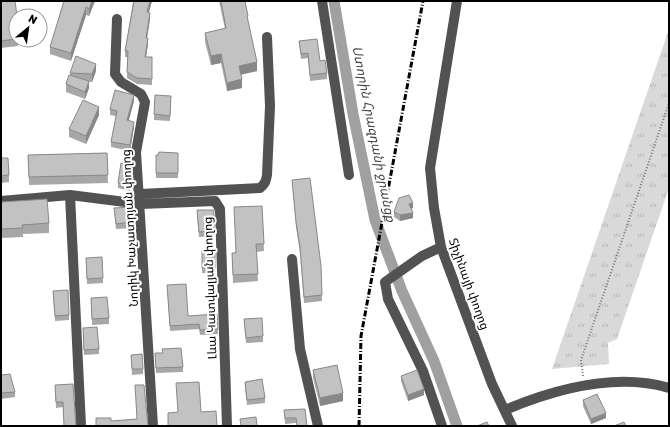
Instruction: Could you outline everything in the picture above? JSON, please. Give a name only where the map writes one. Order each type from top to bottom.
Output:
[{"type":"street","points":[[322,1],[349,176]]},
{"type":"street","name":"Տիչինայի փողոց","points":[[457,1],[430,168],[434,208],[440,247],[492,384],[512,426]]},
{"type":"street","name":"Նորիկ Խաչատրյան փողոց","points":[[117,18],[115,74],[121,82],[140,94],[145,102],[136,152],[141,199],[153,426]]},
{"type":"street","points":[[1,201],[70,195],[141,199],[260,188],[266,182],[267,175],[270,106],[267,37]]},
{"type":"street","points":[[70,195],[81,426]]},
{"type":"street","name":"Լևա Կատվալյան փողոց","points":[[141,199],[208,200],[215,201],[220,208],[227,426]]},
{"type":"street","points":[[440,247],[422,256],[385,282],[388,299],[423,372],[442,426]]},
{"type":"street","points":[[292,259],[300,349],[318,426]]},
{"type":"street","points":[[505,410],[539,396],[610,382],[652,384],[669,388]]},
{"type":"path","points":[[584,387],[581,360],[669,103]]},
{"type":"green space","points":[[669,29],[669,188],[617,339],[608,343],[609,364],[552,369]]},
{"type":"building","points":[[1,1],[15,1],[16,8],[8,8],[8,40],[1,41]]},
{"type":"building","points":[[64,1],[92,1],[89,9],[86,7],[71,53],[50,47]]},
{"type":"building","points":[[134,1],[150,1],[147,12],[150,13],[145,57],[152,57],[152,79],[137,78],[127,72],[128,51],[125,51]]},
{"type":"building","points":[[221,1],[245,1],[257,62],[239,66],[242,79],[227,83],[221,54],[211,56],[205,33],[226,28]]},
{"type":"building","points":[[317,39],[320,61],[325,60],[327,73],[310,75],[308,53],[301,54],[299,41]]},
{"type":"building","points":[[76,56],[96,64],[92,74],[70,73]]},
{"type":"building","points":[[69,75],[89,81],[85,92],[66,84]]},
{"type":"building","points":[[115,90],[134,95],[127,120],[134,122],[130,145],[111,142],[117,111],[110,109]]},
{"type":"building","points":[[155,95],[171,96],[170,116],[154,114]]},
{"type":"building","points":[[83,100],[99,107],[86,136],[69,129]]},
{"type":"building","points":[[159,152],[178,153],[178,173],[156,173],[156,155],[158,155]]},
{"type":"building","points":[[107,153],[108,175],[29,177],[28,155]]},
{"type":"building","points":[[1,158],[8,158],[9,175],[1,176]]},
{"type":"building","points":[[121,163],[131,165],[130,185],[118,183]]},
{"type":"building","points":[[310,178],[321,266],[322,295],[304,297],[292,180]]},
{"type":"building","points":[[409,195],[413,203],[409,204],[413,213],[400,215],[394,212],[399,198]]},
{"type":"building","points":[[47,199],[49,223],[22,225],[23,228],[1,229],[1,202]]},
{"type":"building","points":[[262,206],[264,244],[256,244],[258,274],[233,275],[232,253],[236,253],[234,207]]},
{"type":"building","points":[[133,207],[134,222],[116,224],[114,208]]},
{"type":"building","points":[[197,210],[214,210],[214,231],[199,232]]},
{"type":"building","points":[[202,250],[215,250],[215,268],[202,268]]},
{"type":"building","points":[[102,257],[103,278],[87,279],[86,258]]},
{"type":"building","points":[[186,284],[188,316],[217,314],[218,329],[200,330],[199,324],[170,326],[167,285]]},
{"type":"building","points":[[68,290],[69,315],[55,316],[53,291]]},
{"type":"building","points":[[107,297],[109,318],[92,319],[91,298]]},
{"type":"building","points":[[262,318],[263,336],[246,338],[244,319]]},
{"type":"building","points":[[97,327],[99,349],[84,350],[83,328]]},
{"type":"building","points":[[181,348],[183,367],[156,368],[155,353],[163,353],[162,349]]},
{"type":"building","points":[[142,354],[143,369],[132,369],[131,355]]},
{"type":"building","points":[[337,365],[343,393],[320,398],[313,370]]},
{"type":"building","points":[[417,370],[424,389],[408,395],[401,376]]},
{"type":"building","points":[[10,374],[15,392],[1,393],[1,375]]},
{"type":"building","points":[[262,379],[265,398],[247,400],[245,382]]},
{"type":"building","points":[[199,382],[201,412],[216,411],[217,426],[168,426],[168,413],[178,412],[176,383]]},
{"type":"building","points":[[73,384],[76,426],[64,426],[63,402],[56,402],[55,385]]},
{"type":"building","points":[[135,385],[144,385],[148,426],[96,426],[96,418],[111,418],[111,421],[137,419]]},
{"type":"building","points":[[597,394],[606,413],[591,419],[583,400]]},
{"type":"building","points":[[305,409],[307,426],[297,426],[296,418],[285,418],[284,410]]},
{"type":"building","points":[[256,417],[257,426],[241,426],[240,419]]},
{"type":"building","points":[[487,422],[489,426],[477,426]]},
{"type":"building","points":[[624,422],[626,426],[614,426]]},
{"type":"waterway","name":"Ստորին Հրազդանի ջրանցք","points":[[334,1],[353,114],[375,220],[402,291],[434,361],[457,426]]},
{"type":"railway","points":[[359,426],[361,336],[423,1]]}]
